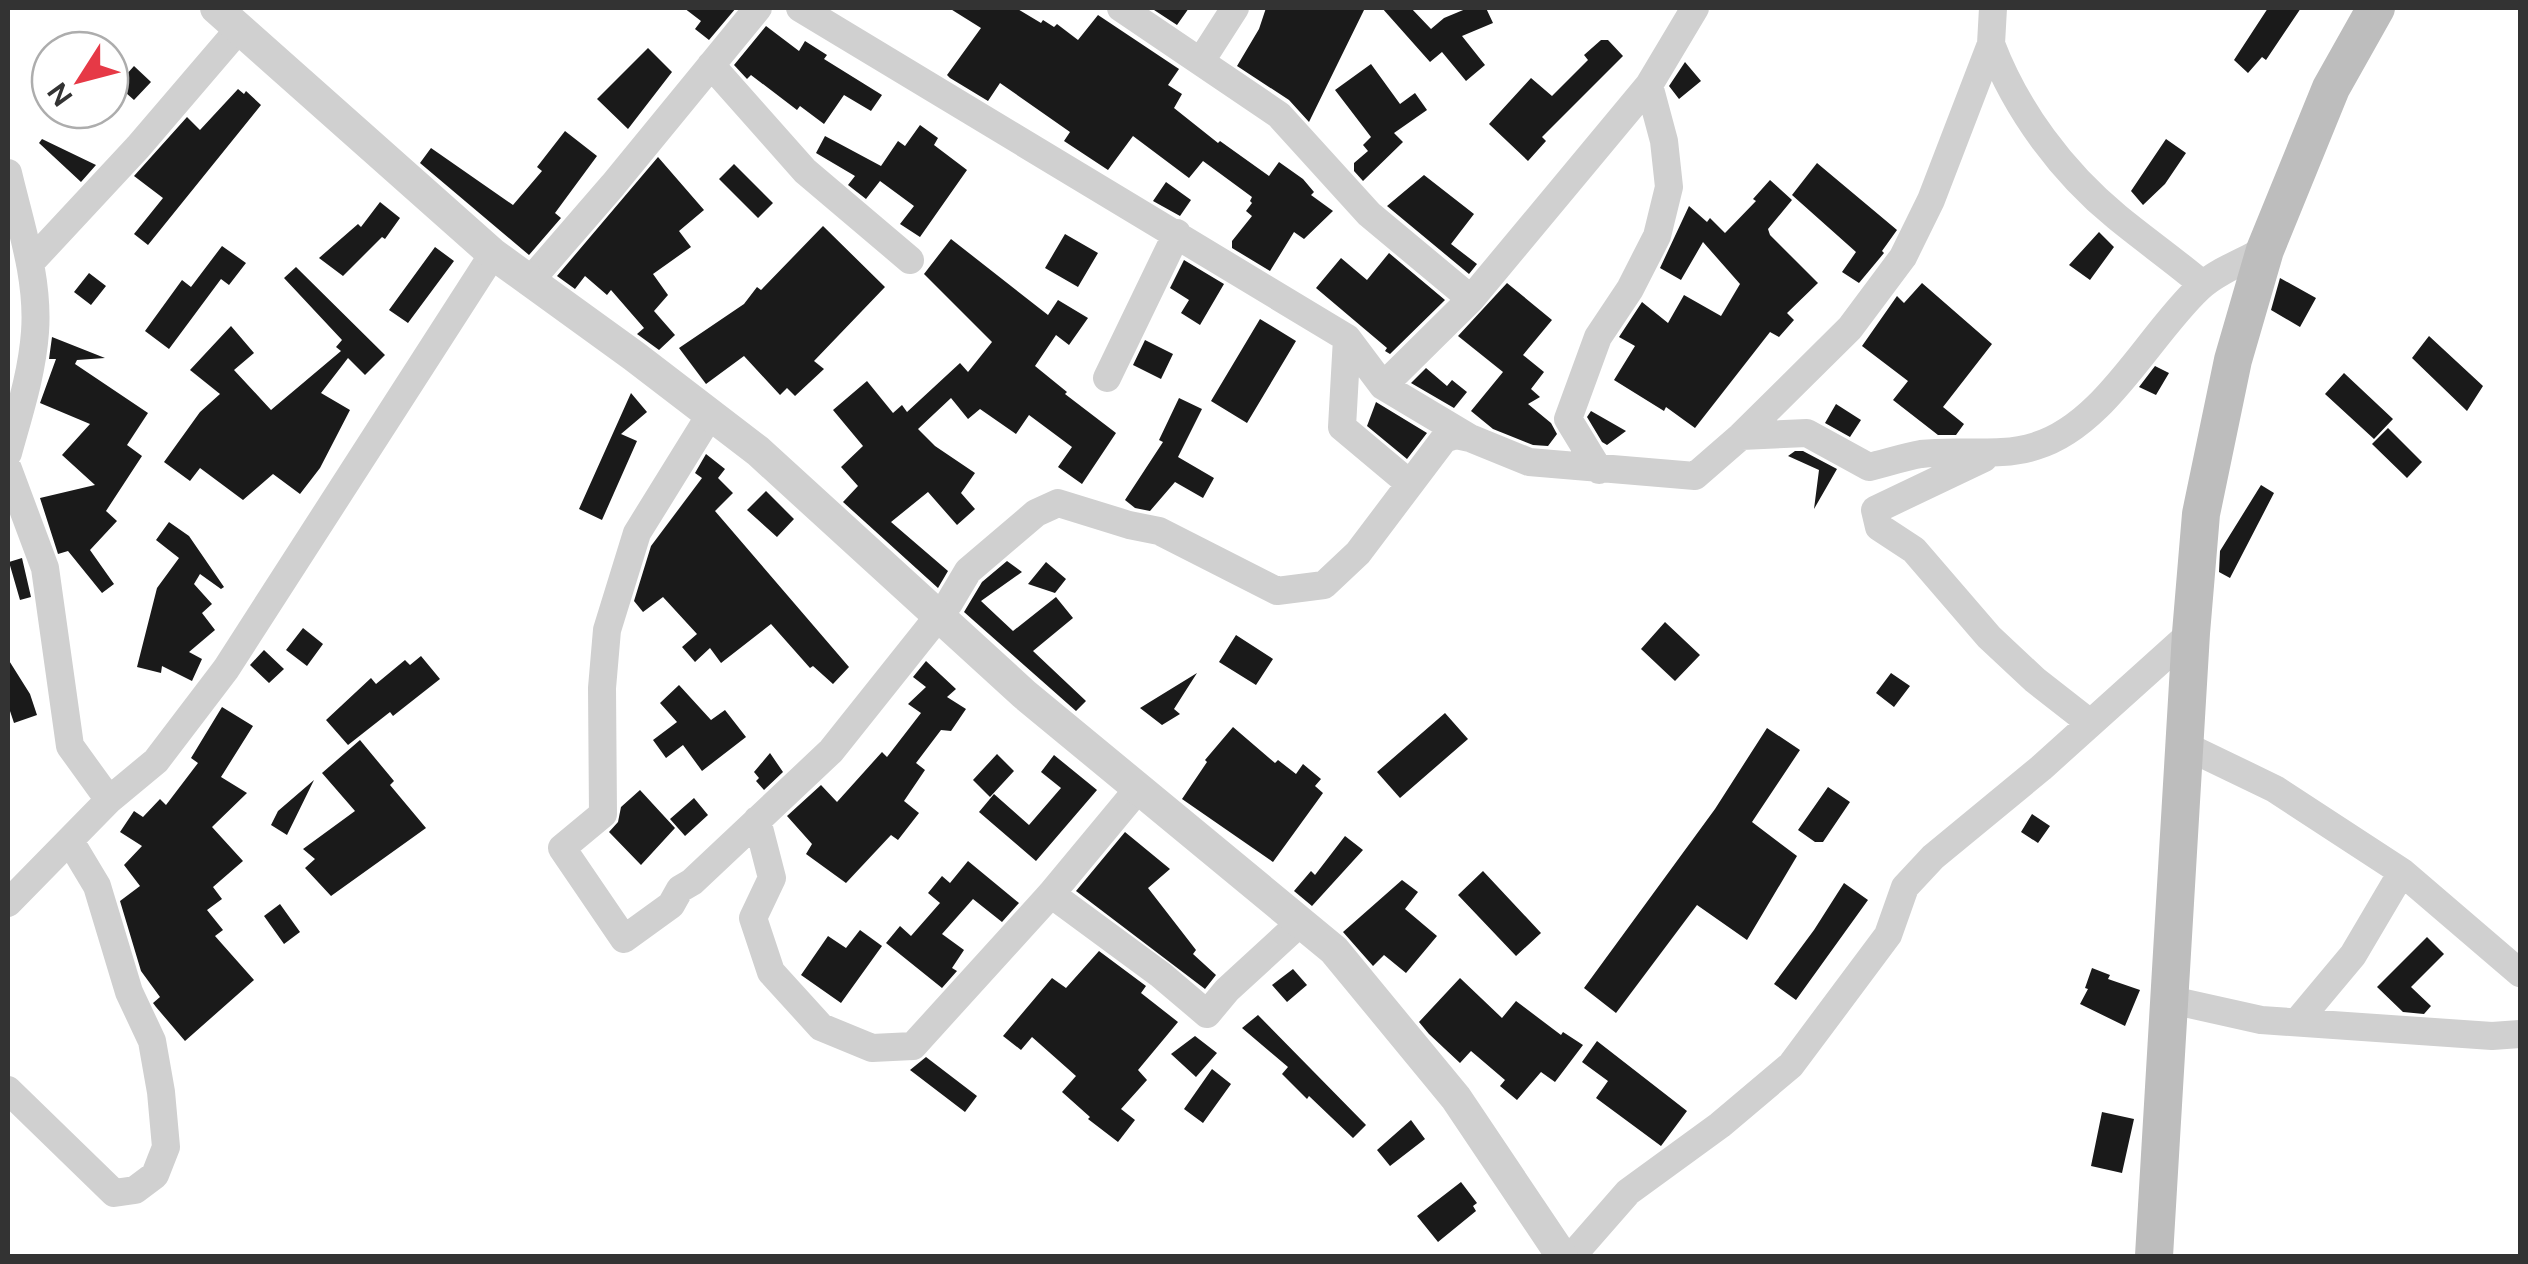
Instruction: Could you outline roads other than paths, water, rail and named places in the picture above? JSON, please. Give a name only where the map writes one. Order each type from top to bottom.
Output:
[{"type":"main road","points":[[2154,1256],[2201,514],[2233,360],[2265,250],[2330,88],[2376,8]]},
{"type":"street","points":[[529,282],[758,8]]},
{"type":"street","points":[[800,8],[1347,338],[1383,386],[1470,438],[1529,462],[1695,476],[1850,328],[1903,258],[1931,200],[1992,44],[1994,8]]},
{"type":"street","points":[[1122,8],[1279,115],[1369,214],[1471,300]]},
{"type":"street","points":[[1200,61],[1235,8]]},
{"type":"street","points":[[1383,386],[1471,300],[1648,86],[1696,8]]},
{"type":"street","points":[[30,262],[138,147],[227,18],[493,254],[758,452],[1024,694],[1334,950],[1456,1098],[1562,1256]]},
{"type":"street","points":[[1992,44],[2007,85],[2058,158],[2114,215],[2202,284]]},
{"type":"street","points":[[711,65],[805,171],[910,260]]},
{"type":"street","points":[[1599,470],[1568,419],[1598,337],[1630,290],[1657,236],[1669,186],[1664,141],[1648,86]]},
{"type":"street","points":[[8,173],[30,262],[35,330],[27,386],[8,453]]},
{"type":"street","points":[[1107,378],[1178,233]]},
{"type":"street","points":[[1741,436],[1806,433],[1869,467],[1922,454],[1992,454],[2038,446],[2082,420],[2113,392],[2163,326],[2202,284],[2265,250]]},
{"type":"street","points":[[8,903],[109,800],[156,761],[226,669],[493,254]]},
{"type":"street","points":[[1347,338],[1342,427],[1410,484]]},
{"type":"street","points":[[710,415],[637,533],[606,630],[602,688],[603,814],[562,848],[624,938],[671,905],[680,889],[830,751],[949,603],[968,571],[1036,514],[1058,503],[1129,526],[1159,531],[1276,592],[1324,584],[1358,553],[1444,439],[1470,438]]},
{"type":"street","points":[[1992,454],[1875,510],[1879,527],[1914,550],[1989,637],[2090,723]]},
{"type":"street","points":[[8,470],[44,568],[70,746],[109,800]]},
{"type":"street","points":[[1572,1256],[1628,1192],[1720,1125],[1791,1066],[1888,935],[1905,887],[1933,856],[2042,768],[2191,633]]},
{"type":"street","points":[[2186,746],[2275,789],[2402,872],[2520,974]]},
{"type":"street","points":[[757,820],[772,878],[753,918],[771,972],[820,1027],[872,1048],[912,1046],[1051,894],[1139,788]]},
{"type":"street","points":[[8,1090],[114,1193],[134,1190],[156,1175],[166,1148],[152,1041],[129,992],[97,886],[70,841]]},
{"type":"street","points":[[2297,1022],[2354,955],[2402,872]]},
{"type":"street","points":[[1051,894],[1161,975],[1206,1014],[1301,922]]},
{"type":"street","points":[[2170,1000],[2261,1020],[2492,1036],[2520,1034]]}]
